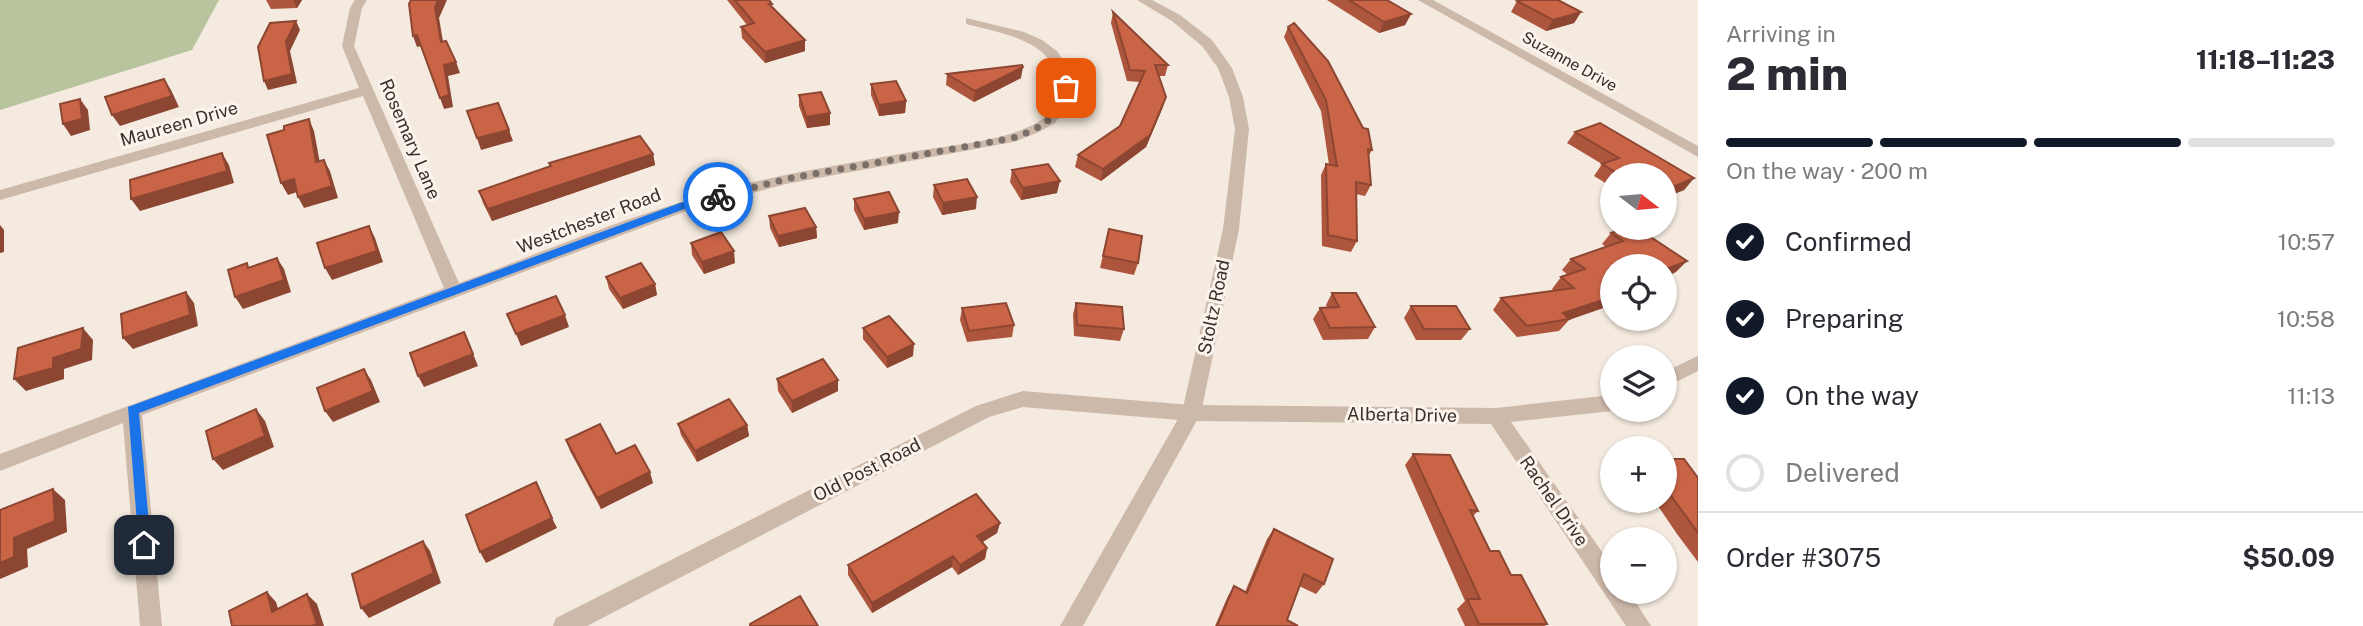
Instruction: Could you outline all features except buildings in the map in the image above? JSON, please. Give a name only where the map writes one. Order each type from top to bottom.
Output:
[{"type":"street","name":"Rosemary Lane","points":[[360,0],[348,46],[455,293]]},
{"type":"street","name":"Stoltz Road","points":[[1070,626],[1191,413],[1230,229],[1242,129],[1236,97],[1225,68],[1207,43],[1176,18],[1143,0]]},
{"type":"street","name":"Suzanne Drive","points":[[1424,0],[1698,152]]},
{"type":"street","name":"Westchester Road","points":[[0,463],[132,411],[684,206],[786,179],[1013,138],[1037,129],[1059,111],[1066,88],[1061,63],[1045,47],[1018,35],[970,21]]},
{"type":"street","name":"Maureen Drive","points":[[0,195],[368,90]]},
{"type":"street","points":[[1677,375],[1698,363]]},
{"type":"street","name":"Old Post Road","points":[[564,626],[983,411],[1023,399],[1191,413]]},
{"type":"street","name":"Alberta Drive","points":[[1191,413],[1496,416],[1600,404]]},
{"type":"street","points":[[132,411],[151,626]]},
{"type":"street","name":"Rachel Drive","points":[[1496,416],[1600,568]]},
{"type":"street","points":[[1624,604],[1640,626]]},
{"type":"green space","points":[[0,0],[219,0],[192,50],[0,110]]},
{"type":"way so far","points":[[718,197],[786,179],[1013,138],[1037,129],[1059,111],[1066,88]]},
{"type":"route","points":[[144,545],[132,411],[684,206],[718,197]]}]
